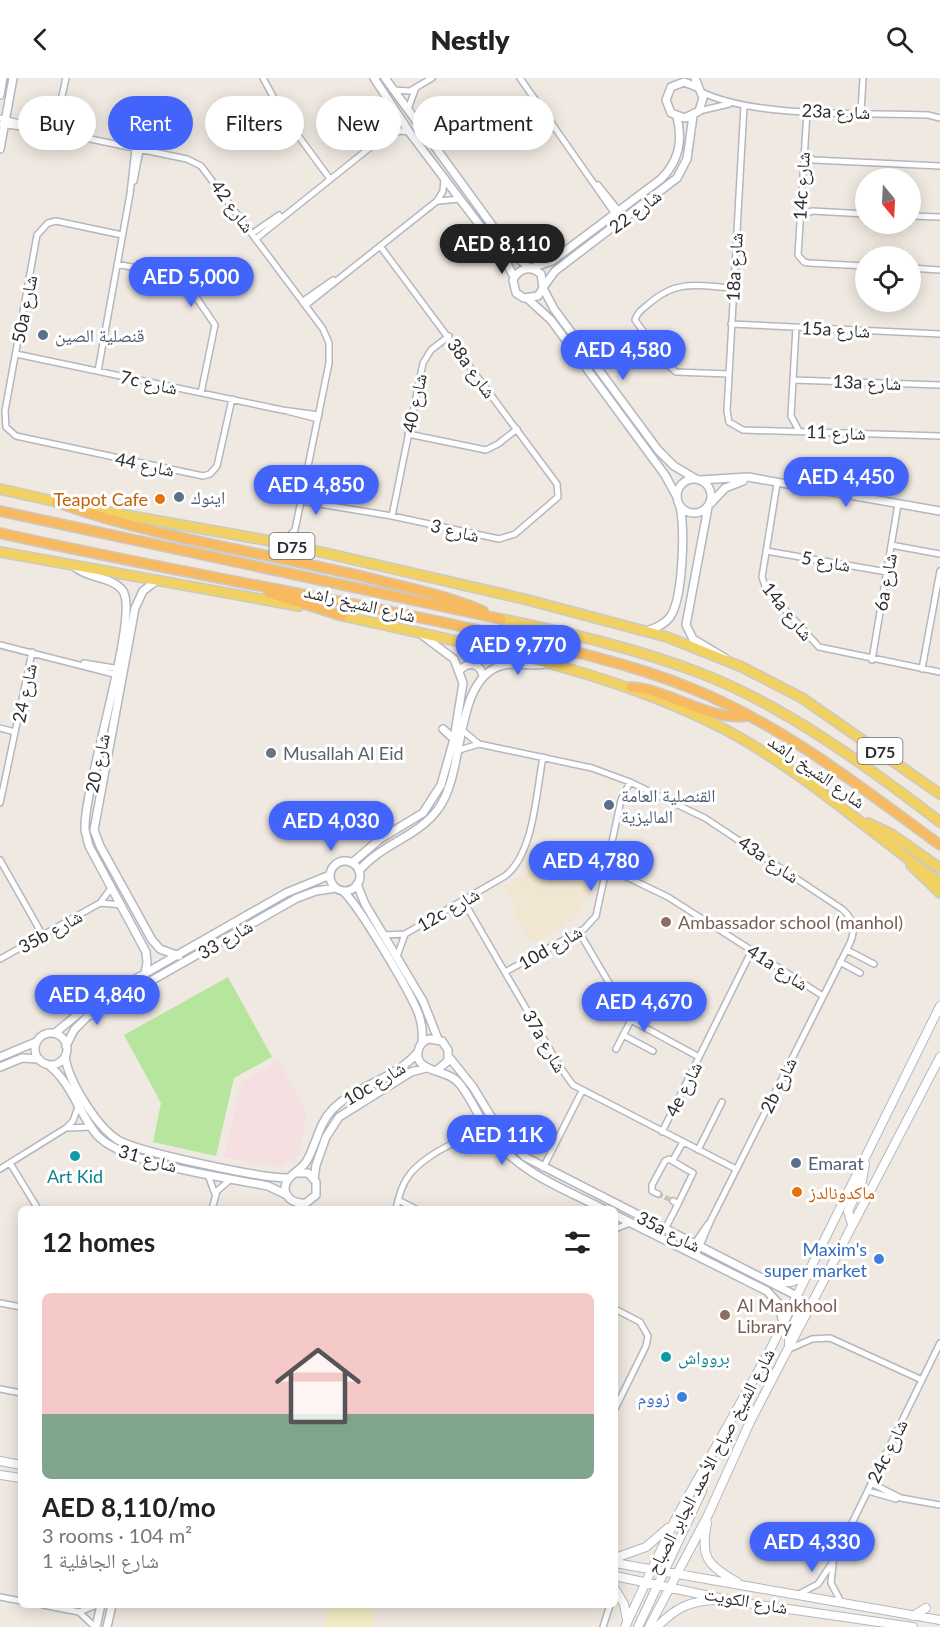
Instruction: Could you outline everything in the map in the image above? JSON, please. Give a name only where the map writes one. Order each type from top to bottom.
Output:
[{"type":"highway","points":[[56,502],[135,526],[278,556],[426,592],[501,620]]},
{"type":"highway","name":"شارع الشيخ راشد","points":[[0,511],[501,620]]},
{"type":"highway","name":"شارع الشيخ راشد","points":[[0,533],[497,634],[605,660],[695,690],[748,716],[834,768],[940,845]]},
{"type":"highway","points":[[247,584],[342,616]]},
{"type":"highway","points":[[631,687],[668,694],[727,716],[748,716]]},
{"type":"main road","name":"D75","points":[[0,489],[56,502],[282,543],[524,599],[646,631],[726,660],[809,702],[935,788],[940,794]]},
{"type":"main road","name":"شارع الشيخ راشد","points":[[0,552],[233,593],[342,616],[552,663],[631,687],[695,715],[752,745],[798,775],[940,883]]},
{"type":"main road","points":[[501,620],[599,640],[700,673],[793,719],[940,821]]},
{"type":"main road","points":[[857,819],[891,834],[940,868]]},
{"type":"main road","points":[[906,858],[922,878],[940,893]]},
{"type":"main road","name":"شارع الشيخ صباح الأحمد الجابر الصباح","points":[[626,1625],[675,1520],[808,1275],[940,1006]]},
{"type":"main road","name":"شارع الشيخ صباح الأحمد الجابر الصباح","points":[[649,1627],[708,1515],[750,1422],[940,1057]]},
{"type":"main road","points":[[852,1224],[848,1211],[862,1181],[865,1159]]},
{"type":"main road","points":[[772,1282],[791,1282],[808,1275]]},
{"type":"main road","points":[[788,1348],[789,1334],[803,1304],[797,1296]]},
{"type":"main road","points":[[0,1461],[18,1464]]},
{"type":"main road","points":[[638,1627],[702,1491],[704,1467]]},
{"type":"main road","points":[[0,1475],[18,1478]]},
{"type":"main road","points":[[708,1515],[704,1544],[707,1558],[716,1569],[741,1584]]},
{"type":"main road","points":[[618,1557],[646,1547],[675,1520]]},
{"type":"main road","name":"شارع الكويت","points":[[618,1564],[940,1620]]},
{"type":"main road","name":"شارع الكويت","points":[[618,1576],[658,1583],[733,1601],[914,1627]]},
{"type":"main road","points":[[618,1594],[624,1604],[626,1625]]},
{"type":"main road","points":[[657,1627],[670,1614],[691,1602],[733,1601]]},
{"type":"main road","points":[[788,1608],[794,1616]]},
{"type":"main road","points":[[913,1616],[927,1608]]},
{"type":"street","points":[[0,95],[3,78]]},
{"type":"street","points":[[0,149],[2,121],[13,78]]},
{"type":"street","points":[[62,96],[66,78]]},
{"type":"street","points":[[263,78],[284,115],[330,179]]},
{"type":"street","points":[[374,78],[386,96]]},
{"type":"street","points":[[385,78],[510,250],[530,268],[541,274],[543,287],[558,315],[663,456],[710,490],[686,625],[693,639],[726,660]]},
{"type":"street","points":[[408,112],[410,100],[416,89],[432,78]]},
{"type":"street","points":[[520,78],[617,212]]},
{"type":"street","points":[[695,78],[699,90],[702,105],[699,111],[693,116],[677,117],[671,113],[666,100],[667,93],[679,80],[691,83],[699,90]]},
{"type":"street","points":[[861,112],[863,78]]},
{"type":"street","points":[[393,90],[416,89]]},
{"type":"street","name":"23a شارع","points":[[699,90],[731,104],[744,106],[807,112],[928,115],[940,118]]},
{"type":"street","name":"23a شارع","points":[[699,111],[731,104]]},
{"type":"street","name":"18a شارع","points":[[732,426],[727,417],[744,106]]},
{"type":"street","name":"14c شارع","points":[[807,112],[799,217],[801,259],[809,263],[855,265]]},
{"type":"street","name":"شارع 22","points":[[543,287],[555,272],[677,178],[687,159],[693,116]]},
{"type":"street","name":"شارع 22","points":[[530,268],[552,261],[670,170],[680,146],[677,117]]},
{"type":"street","points":[[401,119],[503,256],[514,277],[513,285],[516,293],[528,299],[551,320],[665,475],[677,497],[684,537],[674,610],[665,622],[646,631]]},
{"type":"street","name":"شارع 42","points":[[2,121],[18,124]]},
{"type":"street","points":[[401,131],[410,132]]},
{"type":"street","points":[[98,371],[137,150]]},
{"type":"street","name":"شارع 42","points":[[142,150],[187,159],[201,166],[323,329],[330,348],[295,530]]},
{"type":"street","points":[[255,236],[367,150]]},
{"type":"street","points":[[802,155],[814,160],[940,166]]},
{"type":"street","points":[[304,303],[437,201],[443,191],[444,178]]},
{"type":"street","points":[[437,201],[460,199]]},
{"type":"street","points":[[799,217],[812,211],[855,213]]},
{"type":"street","points":[[921,216],[940,217]]},
{"type":"street","name":"50a شارع","points":[[6,427],[4,419],[37,235],[42,228],[56,220],[122,235]]},
{"type":"street","name":"38a شارع","points":[[380,246],[517,429],[556,484],[559,494]]},
{"type":"street","points":[[117,264],[183,278],[213,318],[216,332],[201,393]]},
{"type":"street","points":[[514,277],[520,271],[530,268]]},
{"type":"street","points":[[921,269],[940,270]]},
{"type":"street","points":[[729,374],[676,372],[660,356],[635,320],[639,312],[661,293],[675,286],[733,288]]},
{"type":"street","points":[[528,299],[538,296],[543,287]]},
{"type":"street","name":"15a شارع","points":[[731,324],[940,334]]},
{"type":"street","points":[[796,327],[792,422],[799,431]]},
{"type":"street","name":"شارع 40","points":[[392,516],[423,363],[430,350],[449,336]]},
{"type":"street","name":"7c شارع","points":[[16,354],[318,417]]},
{"type":"street","name":"13a شارع","points":[[793,380],[940,385]]},
{"type":"street","name":"شارع 44","points":[[6,427],[16,436],[203,476],[213,472],[218,463],[232,399]]},
{"type":"street","name":"شارع 11","points":[[732,426],[743,430],[940,436]]},
{"type":"street","points":[[408,434],[486,450],[517,429]]},
{"type":"street","points":[[677,497],[682,483],[748,477],[777,484],[940,511]]},
{"type":"street","points":[[680,507],[694,513],[708,506],[729,486],[755,480]]},
{"type":"street","name":"14a شارع","points":[[777,484],[762,577],[764,586],[813,642],[823,649],[940,672]]},
{"type":"street","name":"شارع 3","points":[[301,498],[503,539],[515,534],[551,505],[559,494]]},
{"type":"street","name":"6a شارع","points":[[872,660],[898,504]]},
{"type":"street","points":[[282,543],[295,530],[301,548]]},
{"type":"street","points":[[891,545],[940,554]]},
{"type":"street","name":"شارع 5","points":[[766,551],[887,572]]},
{"type":"street","name":"شارع 20","points":[[75,567],[87,576],[114,584],[125,595],[127,606],[84,824],[89,846],[146,951],[147,963],[144,976]]},
{"type":"street","points":[[922,669],[940,571]]},
{"type":"street","name":"شارع 20","points":[[156,581],[143,591],[137,603],[94,818],[95,835],[156,945],[166,952],[179,956]]},
{"type":"street","points":[[422,634],[450,655],[460,670],[462,689],[453,739],[441,785],[428,808],[375,843],[352,863],[337,863],[330,875],[339,890],[354,903],[414,1005],[421,1023],[422,1043],[417,1053],[420,1062],[426,1068],[437,1070],[458,1081],[493,1138],[521,1165],[597,1206]]},
{"type":"street","points":[[0,645],[124,673]]},
{"type":"street","name":"شارع 24","points":[[0,803],[32,652]]},
{"type":"street","points":[[437,1070],[446,1064],[449,1057],[447,1046],[438,1039],[425,1005],[383,934],[357,884],[359,871],[377,852],[434,815],[448,790],[472,694],[483,676],[504,664],[537,666],[552,663]]},
{"type":"street","points":[[460,670],[474,664],[480,667],[483,676]]},
{"type":"street","points":[[0,728],[15,732]]},
{"type":"street","points":[[443,729],[453,739]]},
{"type":"street","name":"43a شارع","points":[[463,731],[479,744],[592,768],[630,782],[723,829],[846,912],[854,930],[847,950]]},
{"type":"street","name":"43a شارع","points":[[459,750],[479,744]]},
{"type":"street","name":"12c شارع","points":[[383,934],[405,934],[505,876],[520,861],[527,841],[543,758]]},
{"type":"street","name":"10d شارع","points":[[506,972],[579,932],[588,925],[598,910],[621,800],[630,782]]},
{"type":"street","points":[[0,860],[42,934]]},
{"type":"street","points":[[352,863],[359,871]]},
{"type":"street","name":"41a شارع","points":[[608,868],[668,897],[823,996]]},
{"type":"street","name":"شارع 33","points":[[55,1033],[83,1009],[286,893],[330,875]]},
{"type":"street","points":[[339,890],[350,890],[357,884]]},
{"type":"street","name":"35b شارع","points":[[0,959],[100,903],[112,887]]},
{"type":"street","name":"شارع 33","points":[[66,1046],[74,1030],[87,1017],[297,898],[316,891],[339,890]]},
{"type":"street","name":"37a شارع","points":[[464,900],[563,1073],[582,1091],[736,1169]]},
{"type":"street","name":"35b شارع","points":[[100,903],[122,905]]},
{"type":"street","points":[[579,932],[631,1020],[699,1057]]},
{"type":"street","name":"12c شارع","points":[[397,958],[399,945],[405,934]]},
{"type":"street","name":"4e شارع","points":[[662,1132],[752,950]]},
{"type":"street","points":[[847,950],[874,964]]},
{"type":"street","name":"2b شارع","points":[[693,1254],[847,950]]},
{"type":"street","points":[[840,962],[860,973]]},
{"type":"street","points":[[616,1049],[631,1020]]},
{"type":"street","points":[[0,1057],[36,1042],[44,1034],[55,1033],[64,1040],[66,1046],[65,1056],[59,1062],[47,1064],[39,1059],[22,1058],[0,1067]]},
{"type":"street","points":[[623,1035],[653,1051]]},
{"type":"street","points":[[422,1043],[429,1039],[438,1039]]},
{"type":"street","points":[[36,1042],[35,1049],[39,1059]]},
{"type":"street","name":"10c شارع","points":[[292,1175],[308,1158],[320,1127],[332,1110],[343,1101],[405,1066],[417,1053]]},
{"type":"street","name":"شارع 31","points":[[65,1056],[71,1077],[92,1111],[104,1128],[120,1141],[139,1148],[269,1177],[292,1175]]},
{"type":"street","name":"35a شارع","points":[[449,1057],[473,1087],[508,1142],[543,1168],[797,1296]]},
{"type":"street","name":"شارع 31","points":[[47,1064],[59,1075],[91,1127],[102,1140],[123,1154],[273,1187],[289,1198]]},
{"type":"street","name":"10c شارع","points":[[314,1179],[316,1165],[326,1137],[339,1117],[411,1072],[426,1068]]},
{"type":"street","points":[[543,1168],[582,1091]]},
{"type":"street","points":[[698,1150],[722,1102]]},
{"type":"street","points":[[0,1169],[66,1128],[73,1121],[78,1107]]},
{"type":"street","points":[[470,1136],[479,1116]]},
{"type":"street","points":[[508,1142],[518,1128],[528,1121],[538,1124]]},
{"type":"street","points":[[66,1128],[91,1127]]},
{"type":"street","points":[[397,1206],[403,1185],[417,1166],[470,1136],[482,1134],[493,1138]]},
{"type":"street","points":[[673,1160],[683,1142]]},
{"type":"street","points":[[658,1194],[652,1191],[652,1185],[666,1160],[673,1160],[693,1173],[675,1203],[665,1229]]},
{"type":"street","points":[[10,1163],[36,1206]]},
{"type":"street","points":[[207,1173],[213,1183],[215,1195],[213,1206]]},
{"type":"street","points":[[293,1206],[285,1186],[292,1175],[308,1173],[314,1179],[317,1191],[308,1206]]},
{"type":"street","points":[[215,1195],[231,1178]]},
{"type":"street","points":[[289,1198],[301,1204],[310,1201]]},
{"type":"street","points":[[398,1200],[410,1206]]},
{"type":"street","name":"35a شارع","points":[[618,1216],[773,1295],[779,1304],[783,1324]]},
{"type":"street","points":[[618,1228],[630,1222]]},
{"type":"street","points":[[0,1303],[18,1306]]},
{"type":"street","points":[[618,1311],[640,1322],[648,1336],[646,1346],[618,1403]]},
{"type":"street","points":[[788,1348],[812,1339],[830,1338],[922,1380]]},
{"type":"street","name":"24c شارع","points":[[796,1596],[818,1584],[834,1560],[940,1343]]},
{"type":"street","points":[[0,1389],[18,1392]]},
{"type":"street","points":[[872,1484],[889,1494],[906,1499]]},
{"type":"street","points":[[868,1491],[890,1498],[940,1504]]},
{"type":"street","name":"24c شارع","points":[[834,1560],[831,1583],[842,1604]]},
{"type":"street","points":[[0,1597],[18,1600]]},
{"type":"street","points":[[58,1608],[79,1612],[90,1608]]},
{"type":"street","points":[[95,1627],[98,1608]]},
{"type":"street","points":[[107,1627],[111,1608]]},
{"type":"street","points":[[603,1627],[609,1608]]},
{"type":"street","points":[[79,1612],[95,1627]]},
{"type":"shaded area","points":[[533,869],[536,874],[592,884],[590,897],[583,896],[586,900],[571,922],[564,918],[567,924],[535,942],[534,940],[530,942],[512,911],[516,908],[503,886]]},
{"type":"shaded area","points":[[278,1060],[307,1113],[298,1155],[280,1167],[224,1157],[241,1083]]},
{"type":"green space","points":[[228,977],[272,1057],[234,1078],[216,1156],[153,1142],[161,1103],[124,1035]]},
{"type":"sand","points":[[327,1608],[374,1608],[371,1627],[324,1627]]},
{"type":"tunnel","points":[[658,1194],[673,1201]]},
{"type":"place","name":"قنصلية الصين","points":[[43,335]]},
{"type":"place","name":"اينوك","points":[[179,497]]},
{"type":"place","name":"Teapot Cafe","points":[[160,499]]},
{"type":"place","name":"Musallah Al Eid","points":[[271,753]]},
{"type":"place","name":"القنصلية العامة الماليزية","points":[[609,805]]},
{"type":"place","name":"Ambassador school (manhol)","points":[[666,922]]},
{"type":"place","name":"Art Kid","points":[[75,1156]]},
{"type":"place","name":"Emarat","points":[[796,1163]]},
{"type":"place","name":"ماكدونالدز","points":[[797,1192]]},
{"type":"place","name":"Maxim's super market","points":[[879,1259]]},
{"type":"place","name":"Al Mankhool Library","points":[[725,1315]]},
{"type":"place","name":"بروواش","points":[[666,1357]]},
{"type":"place","name":"زووم","points":[[682,1397]]}]
